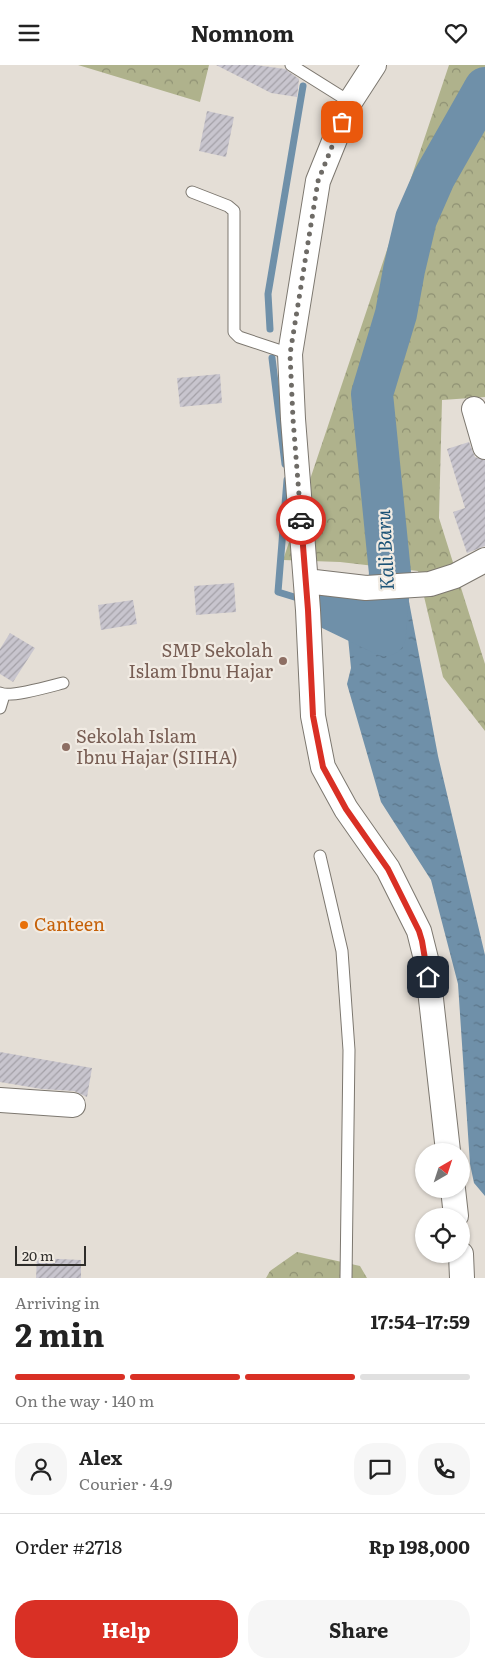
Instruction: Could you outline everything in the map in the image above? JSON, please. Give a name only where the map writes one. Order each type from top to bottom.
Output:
[{"type":"street","points":[[374,65],[350,102],[318,181],[290,354],[293,419],[307,595],[313,716],[323,767],[346,809],[388,869],[419,931],[427,963],[447,1143]]},
{"type":"street","points":[[474,409],[485,447]]},
{"type":"street","points":[[307,595],[366,588],[430,584],[444,580],[485,560]]},
{"type":"street","points":[[0,1100],[73,1105]]},
{"type":"street","points":[[461,1263],[462,1278]]},
{"type":"lane","points":[[291,65],[350,102]]},
{"type":"lane","points":[[192,192],[228,206],[234,211],[234,332],[239,337],[290,354]]},
{"type":"lane","points":[[0,709],[2,694],[63,683]]},
{"type":"lane","points":[[320,856],[342,951],[348,1050],[346,1278]]},
{"type":"green space","points":[[78,65],[209,65],[200,102]]},
{"type":"green space","points":[[449,65],[485,65],[485,397],[442,400],[439,518],[485,664],[485,731],[443,677],[418,571],[340,562],[283,560]]},
{"type":"green space","points":[[297,1252],[360,1266],[367,1278],[266,1278],[270,1271]]},
{"type":"water","points":[[407,591],[438,756],[485,955],[485,1196],[474,1183],[470,1164],[458,984],[431,880],[381,802],[347,684],[351,668],[346,617],[367,594]]},
{"type":"building","points":[[216,65],[256,65],[285,69],[299,79],[297,97],[271,93]]},
{"type":"building","points":[[207,111],[234,117],[226,157],[199,151]]},
{"type":"building","points":[[220,374],[222,403],[180,407],[177,378]]},
{"type":"building","points":[[469,442],[475,457],[485,460],[485,546],[467,553],[453,512],[465,508],[447,449]]},
{"type":"building","points":[[234,583],[236,612],[196,615],[194,586]]},
{"type":"building","points":[[133,600],[137,624],[101,630],[98,605]]},
{"type":"building","points":[[10,633],[35,648],[13,682],[0,674],[0,649]]},
{"type":"building","points":[[0,1052],[92,1068],[87,1097],[74,1091],[42,1089],[0,1082]]},
{"type":"building","points":[[37,1258],[81,1260],[81,1278],[36,1278]]},
{"type":"waterway","points":[[270,329],[268,294],[303,86]]},
{"type":"waterway","name":"Kali Baru","points":[[385,633],[390,573],[372,394],[396,314],[416,219],[434,178],[485,88]]},
{"type":"waterway","points":[[272,358],[285,464]]},
{"type":"waterway","points":[[287,480],[278,592],[327,607]]},
{"type":"waterway","points":[[327,607],[385,635]]},
{"type":"way so far","points":[[301,520],[290,354],[318,181],[342,122]]},
{"type":"place","name":"SMP Sekolah Islam Ibnu Hajar","points":[[283,661]]},
{"type":"place","name":"Sekolah Islam Ibnu Hajar (SIIHA)","points":[[66,747]]},
{"type":"place","name":"Canteen","points":[[24,925]]},
{"type":"route","points":[[301,520],[313,716],[323,767],[346,809],[388,869],[419,931],[427,963],[428,977]]}]
